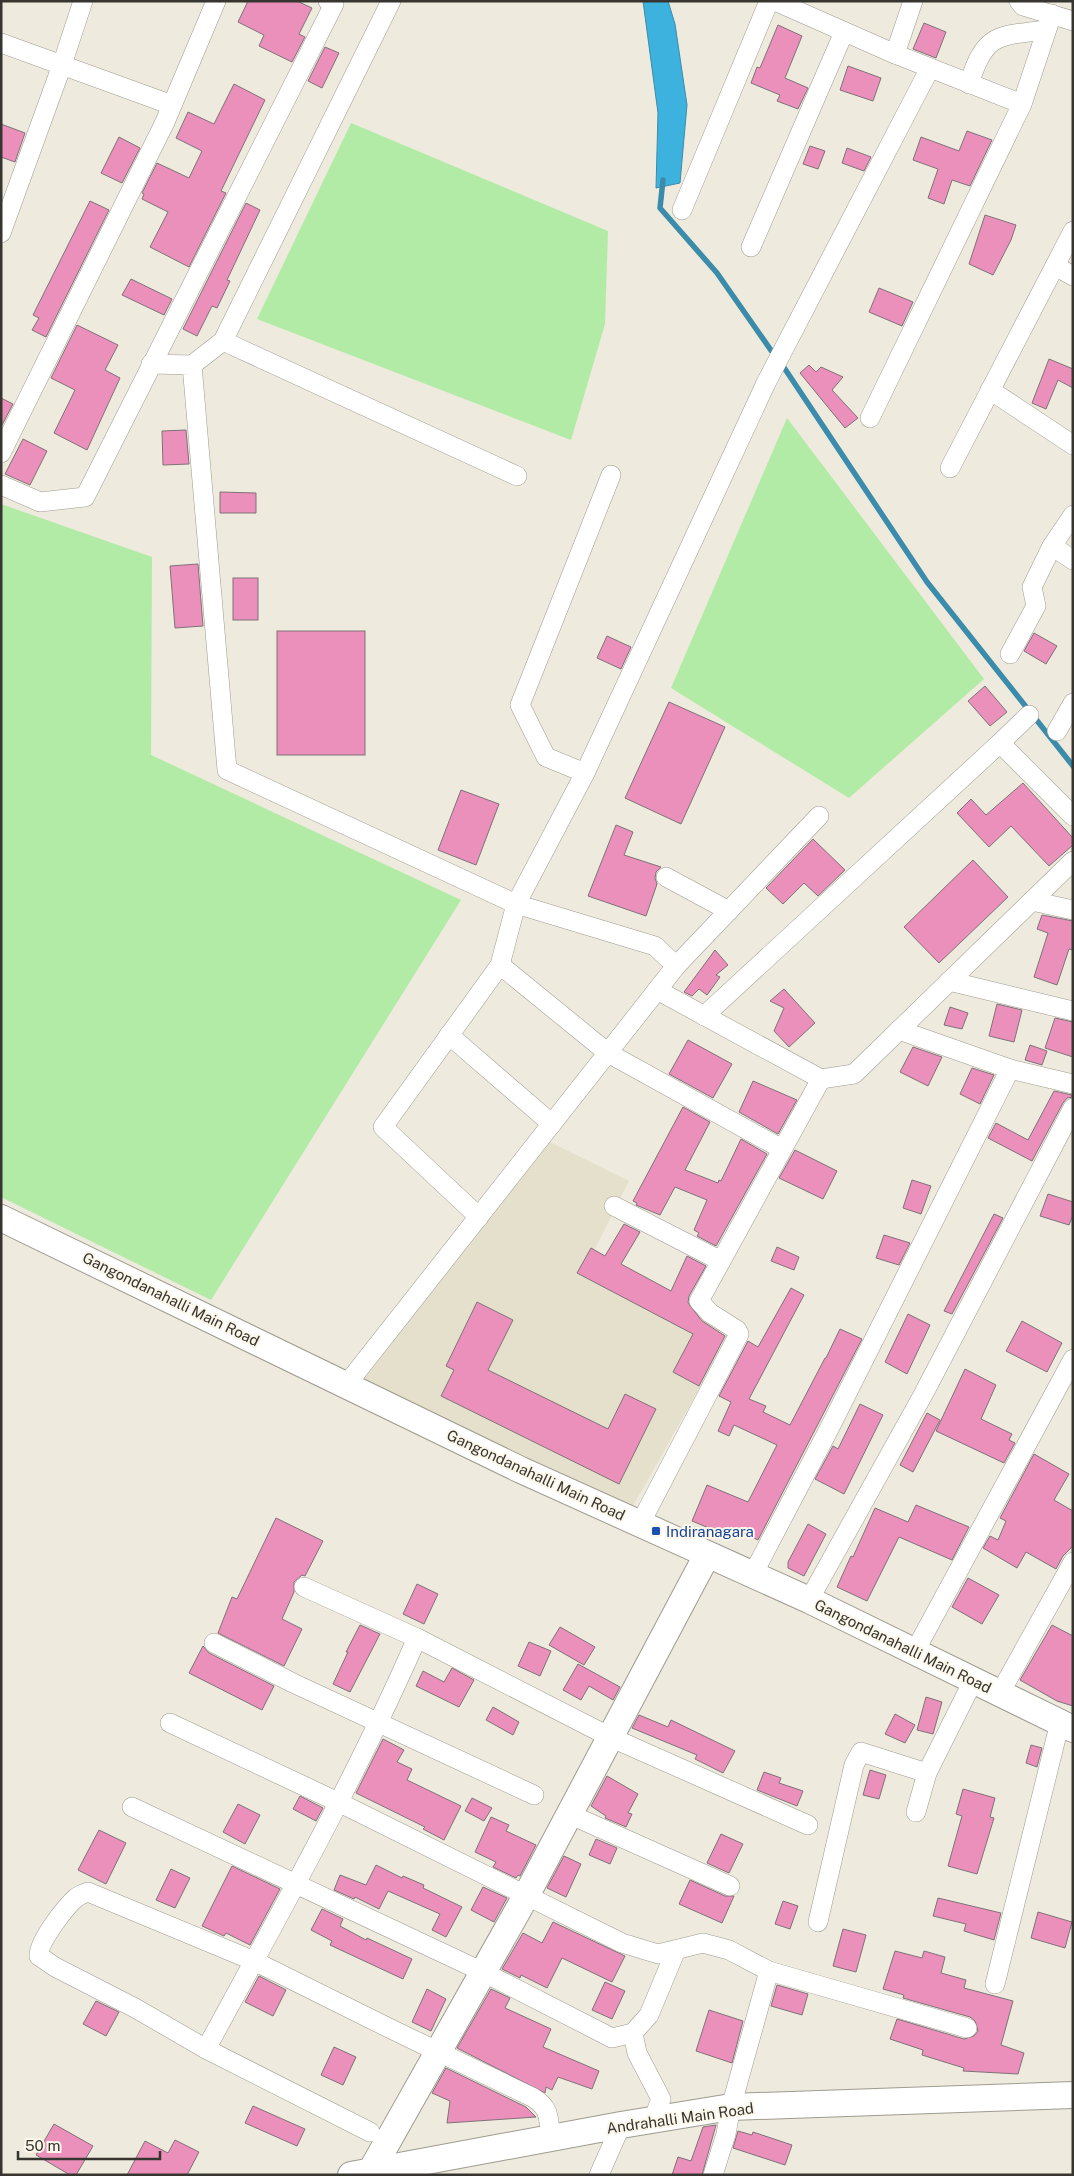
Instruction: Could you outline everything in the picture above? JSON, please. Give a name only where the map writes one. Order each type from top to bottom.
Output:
[{"type":"street","points":[[1,234],[83,1]]},
{"type":"street","points":[[1,454],[165,122],[216,1]]},
{"type":"street","points":[[1,485],[40,502],[85,497],[334,4],[328,1]]},
{"type":"street","points":[[151,364],[192,365],[223,341],[391,1]]},
{"type":"street","points":[[682,210],[769,1]]},
{"type":"street","points":[[775,1],[795,5],[844,32],[1022,104]]},
{"type":"street","points":[[895,54],[913,1]]},
{"type":"street","points":[[1019,1],[1023,6],[1049,22]]},
{"type":"street","points":[[969,84],[975,64],[985,46],[997,38],[1049,22],[1073,21]]},
{"type":"street","points":[[870,418],[1022,104],[1049,22]]},
{"type":"street","points":[[751,247],[844,32]]},
{"type":"street","points":[[1,44],[172,105]]},
{"type":"street","points":[[479,1217],[383,1127],[500,965],[516,904],[585,773],[782,351],[930,68]]},
{"type":"street","points":[[950,468],[1073,231]]},
{"type":"street","points":[[1055,266],[1073,276]]},
{"type":"street","points":[[223,341],[517,476]]},
{"type":"street","points":[[192,365],[227,770],[516,904],[655,946],[676,966]]},
{"type":"street","points":[[990,390],[1073,446]]},
{"type":"street","points":[[585,773],[546,757],[520,705],[611,475]]},
{"type":"street","points":[[1010,654],[1036,606],[1032,587],[1052,546],[1073,515]]},
{"type":"street","points":[[1052,546],[1073,560]]},
{"type":"street","points":[[1058,731],[1073,703]]},
{"type":"street","points":[[704,1016],[1029,715]]},
{"type":"street","points":[[1000,743],[1073,816]]},
{"type":"street","points":[[347,1384],[676,966],[819,816]]},
{"type":"street","points":[[658,990],[820,1079],[854,1074],[1073,860]]},
{"type":"street","points":[[666,877],[729,911]]},
{"type":"street","points":[[1032,901],[1073,910]]},
{"type":"street","points":[[500,965],[608,1053],[782,1149]]},
{"type":"street","points":[[949,981],[1073,1011]]},
{"type":"street","points":[[899,1030],[1010,1069],[1073,1084]]},
{"type":"street","points":[[449,1035],[552,1124]]},
{"type":"street","points":[[753,1574],[828,1431],[1010,1069]]},
{"type":"street","points":[[640,1524],[739,1334],[737,1330],[710,1314],[699,1301],[820,1079]]},
{"type":"street","points":[[809,1600],[924,1393],[1073,1108]]},
{"type":"street","points":[[614,1206],[721,1261]]},
{"type":"street","name":"Gangondanahalli Main Road","points":[[3,1222],[347,1384],[521,1470],[753,1574],[915,1650],[973,1681],[1066,1726]]},
{"type":"street","points":[[915,1650],[1071,1366]]},
{"type":"street","points":[[361,2173],[437,2052],[526,1896],[707,1554]]},
{"type":"street","points":[[1000,1693],[1073,1562]]},
{"type":"street","points":[[304,1586],[417,1638],[610,1737],[808,1825]]},
{"type":"street","points":[[206,2049],[340,1803],[380,1723],[417,1638]]},
{"type":"street","points":[[214,1643],[534,1795]]},
{"type":"street","points":[[916,1812],[927,1773],[973,1681]]},
{"type":"street","points":[[170,1723],[340,1803],[622,1943],[658,1954],[703,1943],[729,1950],[769,1971],[967,2028]]},
{"type":"street","points":[[995,1984],[1066,1726]]},
{"type":"street","points":[[818,1922],[854,1765],[861,1752],[927,1773]]},
{"type":"street","points":[[132,1806],[483,1972],[612,2038],[633,2033],[650,2015],[676,1950]]},
{"type":"street","points":[[569,1814],[730,1886]]},
{"type":"street","points":[[370,2132],[206,2049],[135,2008],[55,1967],[39,1956],[38,1951],[66,1910],[78,1896],[88,1892],[254,1961],[543,2103],[547,2110],[551,2138]]},
{"type":"street","points":[[716,2174],[731,2108],[769,1971]]},
{"type":"street","points":[[633,2033],[637,2053],[661,2099],[653,2120]]},
{"type":"street","name":"Andrahalli Main Road","points":[[361,2173],[621,2125],[731,2108],[1073,2095]]},
{"type":"street","points":[[599,2175],[621,2125]]},
{"type":"shaded area","points":[[546,1140],[629,1181],[593,1253],[732,1330],[633,1506],[356,1378]]},
{"type":"green space","points":[[351,123],[608,231],[605,324],[571,440],[257,319]]},
{"type":"green space","points":[[787,418],[984,679],[849,798],[671,688]]},
{"type":"green space","points":[[1,504],[152,557],[151,755],[461,900],[211,1300],[1,1197]]},
{"type":"water","points":[[643,1],[668,1],[675,24],[687,105],[680,183],[656,188],[658,113]]},
{"type":"building","points":[[248,1],[297,1],[312,8],[299,34],[305,37],[292,62],[259,46],[264,35],[238,22]]},
{"type":"building","points":[[924,23],[946,32],[936,58],[913,49]]},
{"type":"building","points":[[778,25],[802,36],[785,78],[808,88],[798,109],[777,101],[780,95],[751,83],[757,67],[760,68]]},
{"type":"building","points":[[325,47],[339,53],[322,88],[308,81]]},
{"type":"building","points":[[848,66],[881,78],[873,101],[840,90]]},
{"type":"building","points":[[234,84],[265,100],[221,191],[226,193],[189,267],[150,247],[168,212],[142,199],[144,194],[142,193],[157,163],[189,178],[202,151],[176,138],[188,112],[214,124]]},
{"type":"building","points":[[1,124],[25,133],[15,162],[1,157]]},
{"type":"building","points":[[967,131],[992,140],[970,186],[952,180],[944,204],[928,198],[938,169],[913,160],[921,137],[959,151]]},
{"type":"building","points":[[119,137],[140,148],[122,183],[101,173]]},
{"type":"building","points":[[810,146],[825,151],[818,169],[803,164]]},
{"type":"building","points":[[847,148],[871,157],[864,171],[842,163]]},
{"type":"building","points":[[90,201],[109,210],[46,337],[32,330],[39,318],[33,315]]},
{"type":"building","points":[[246,203],[260,210],[227,280],[230,281],[217,308],[212,306],[197,336],[183,329]]},
{"type":"building","points":[[985,215],[1016,225],[1011,240],[993,275],[969,264]]},
{"type":"building","points":[[131,279],[172,299],[164,315],[122,295]]},
{"type":"building","points":[[879,288],[913,302],[902,326],[869,312]]},
{"type":"building","points":[[77,325],[118,345],[105,370],[120,378],[87,450],[54,433],[75,390],[51,378]]},
{"type":"building","points":[[1049,359],[1073,369],[1073,388],[1058,380],[1046,409],[1032,403]]},
{"type":"building","points":[[809,365],[816,372],[821,367],[843,377],[832,390],[858,418],[845,428],[800,373]]},
{"type":"building","points":[[1,398],[13,404],[1,427]]},
{"type":"building","points":[[186,430],[189,464],[163,465],[162,431]]},
{"type":"building","points":[[23,439],[47,451],[30,485],[5,474]]},
{"type":"building","points":[[220,492],[256,493],[256,513],[220,513]]},
{"type":"building","points":[[198,564],[203,626],[175,628],[170,566]]},
{"type":"building","points":[[233,578],[258,578],[258,620],[233,620]]},
{"type":"building","points":[[277,631],[365,631],[365,755],[277,755]]},
{"type":"building","points":[[1034,633],[1057,646],[1046,664],[1024,651]]},
{"type":"building","points":[[607,636],[631,647],[621,669],[597,658]]},
{"type":"building","points":[[985,686],[1007,712],[990,726],[968,701]]},
{"type":"building","points":[[669,702],[725,727],[681,824],[625,798]]},
{"type":"building","points":[[1023,783],[1073,838],[1073,845],[1049,866],[1011,826],[989,847],[957,813],[971,799],[986,815]]},
{"type":"building","points":[[461,790],[499,804],[476,865],[438,850]]},
{"type":"building","points":[[616,825],[633,832],[624,855],[661,867],[656,872],[657,884],[646,916],[588,896]]},
{"type":"building","points":[[813,839],[845,870],[818,896],[804,883],[783,904],[766,888]]},
{"type":"building","points":[[973,860],[1008,897],[939,963],[904,927]]},
{"type":"building","points":[[1042,915],[1073,921],[1073,950],[1069,949],[1057,985],[1034,977],[1048,933],[1037,929]]},
{"type":"building","points":[[715,950],[728,965],[716,975],[720,977],[707,995],[699,989],[692,996],[684,992]]},
{"type":"building","points":[[784,989],[815,1023],[789,1047],[774,1031],[784,1008],[770,1001]]},
{"type":"building","points":[[997,1004],[1022,1010],[1014,1042],[989,1036]]},
{"type":"building","points":[[950,1007],[968,1013],[962,1029],[944,1025]]},
{"type":"building","points":[[1055,1018],[1073,1022],[1073,1057],[1045,1048]]},
{"type":"building","points":[[688,1040],[732,1064],[713,1098],[669,1074]]},
{"type":"building","points":[[1030,1045],[1047,1051],[1042,1065],[1025,1060]]},
{"type":"building","points":[[913,1047],[942,1057],[928,1086],[900,1072]]},
{"type":"building","points":[[972,1068],[994,1075],[980,1104],[960,1094]]},
{"type":"building","points":[[753,1081],[797,1100],[778,1134],[739,1112]]},
{"type":"building","points":[[1054,1091],[1072,1095],[1073,1097],[1067,1098],[1063,1103],[1032,1161],[988,1138],[996,1123],[1028,1140]]},
{"type":"building","points":[[683,1107],[710,1122],[685,1170],[718,1183],[719,1180],[721,1181],[741,1139],[767,1154],[716,1246],[697,1236],[699,1233],[694,1230],[707,1200],[675,1187],[660,1215],[636,1205],[637,1203],[633,1201]]},
{"type":"building","points":[[795,1150],[837,1171],[823,1199],[779,1178]]},
{"type":"building","points":[[912,1180],[931,1186],[921,1214],[903,1208]]},
{"type":"building","points":[[1048,1194],[1073,1202],[1073,1215],[1069,1225],[1040,1216]]},
{"type":"building","points":[[994,1214],[1003,1218],[952,1314],[944,1311]]},
{"type":"building","points":[[624,1224],[640,1232],[621,1264],[671,1291],[687,1256],[706,1266],[689,1296],[688,1303],[702,1321],[725,1336],[699,1386],[673,1372],[693,1334],[577,1273],[591,1248],[605,1256]]},
{"type":"building","points":[[884,1235],[910,1243],[899,1265],[876,1258]]},
{"type":"building","points":[[777,1247],[799,1257],[794,1270],[771,1261]]},
{"type":"building","points":[[791,1288],[804,1295],[749,1399],[766,1406],[763,1412],[790,1425],[840,1329],[862,1339],[758,1540],[741,1532],[738,1538],[692,1521],[707,1485],[748,1502],[777,1445],[734,1425],[729,1436],[718,1431],[731,1402],[719,1396],[748,1341],[758,1347]]},
{"type":"building","points":[[477,1302],[513,1320],[488,1370],[608,1429],[625,1394],[656,1409],[619,1484],[441,1396],[454,1370],[446,1366]]},
{"type":"building","points":[[908,1314],[930,1325],[907,1374],[885,1362]]},
{"type":"building","points":[[1022,1321],[1062,1343],[1047,1372],[1006,1351]]},
{"type":"building","points":[[965,1369],[996,1385],[981,1419],[1012,1434],[1009,1440],[1015,1443],[1004,1463],[936,1431]]},
{"type":"building","points":[[860,1404],[883,1415],[844,1494],[815,1479],[833,1446],[838,1449]]},
{"type":"building","points":[[927,1413],[940,1420],[913,1472],[900,1465]]},
{"type":"building","points":[[1034,1454],[1069,1474],[1054,1500],[1073,1511],[1073,1546],[1063,1556],[1056,1569],[1026,1552],[1017,1568],[983,1548],[990,1536],[998,1540],[1006,1521],[1000,1518]]},
{"type":"building","points":[[916,1505],[969,1527],[952,1560],[899,1537],[867,1601],[837,1587],[875,1508],[908,1522]]},
{"type":"building","points":[[276,1518],[323,1541],[305,1576],[302,1575],[294,1582],[294,1592],[282,1619],[302,1629],[284,1666],[218,1633],[232,1597],[237,1599]]},
{"type":"building","points":[[808,1524],[826,1534],[804,1576],[788,1568],[788,1562]]},
{"type":"building","points":[[968,1578],[999,1595],[982,1624],[952,1607]]},
{"type":"building","points":[[417,1584],[438,1594],[424,1624],[403,1614]]},
{"type":"building","points":[[360,1625],[380,1634],[350,1692],[333,1684]]},
{"type":"building","points":[[1052,1625],[1073,1636],[1073,1706],[1057,1701],[1020,1680]]},
{"type":"building","points":[[560,1627],[595,1647],[584,1665],[549,1645]]},
{"type":"building","points":[[529,1642],[551,1651],[540,1676],[518,1666]]},
{"type":"building","points":[[203,1646],[209,1653],[274,1686],[262,1710],[189,1673]]},
{"type":"building","points":[[578,1664],[620,1687],[613,1700],[589,1686],[581,1700],[563,1690]]},
{"type":"building","points":[[452,1668],[474,1680],[459,1707],[416,1686],[423,1671],[444,1682]]},
{"type":"building","points":[[926,1697],[942,1702],[933,1734],[917,1730]]},
{"type":"building","points":[[493,1707],[519,1722],[513,1735],[486,1720]]},
{"type":"building","points":[[895,1714],[915,1725],[905,1743],[885,1734]]},
{"type":"building","points":[[639,1715],[668,1727],[671,1720],[735,1751],[723,1773],[695,1759],[697,1755],[632,1728]]},
{"type":"building","points":[[383,1739],[404,1750],[397,1762],[412,1769],[407,1780],[461,1806],[444,1840],[423,1829],[425,1827],[356,1793]]},
{"type":"building","points":[[1031,1745],[1042,1748],[1037,1767],[1026,1763]]},
{"type":"building","points":[[870,1770],[886,1775],[879,1799],[863,1795]]},
{"type":"building","points":[[764,1772],[781,1778],[779,1783],[803,1791],[797,1806],[757,1790]]},
{"type":"building","points":[[607,1776],[638,1794],[628,1813],[632,1814],[626,1827],[605,1818],[606,1816],[591,1806]]},
{"type":"building","points":[[963,1789],[995,1798],[990,1817],[994,1818],[977,1874],[948,1866],[962,1816],[956,1814]]},
{"type":"building","points":[[300,1796],[323,1808],[316,1821],[293,1809]]},
{"type":"building","points":[[472,1798],[492,1808],[484,1821],[465,1811]]},
{"type":"building","points":[[238,1804],[260,1815],[245,1844],[223,1832]]},
{"type":"building","points":[[491,1817],[509,1825],[506,1831],[536,1845],[520,1876],[518,1875],[516,1878],[493,1867],[496,1862],[475,1852]]},
{"type":"building","points":[[99,1830],[126,1843],[106,1884],[78,1870]]},
{"type":"building","points":[[721,1834],[743,1844],[729,1873],[707,1863]]},
{"type":"building","points":[[596,1839],[617,1848],[610,1864],[589,1855]]},
{"type":"building","points":[[564,1856],[581,1864],[566,1897],[547,1888]]},
{"type":"building","points":[[376,1865],[402,1878],[403,1876],[424,1885],[423,1888],[462,1907],[446,1937],[432,1930],[440,1914],[388,1891],[379,1909],[355,1897],[354,1899],[334,1890],[340,1875],[366,1885]]},
{"type":"building","points":[[232,1866],[280,1889],[250,1945],[226,1933],[224,1936],[202,1926]]},
{"type":"building","points":[[171,1869],[190,1878],[175,1908],[156,1900]]},
{"type":"building","points":[[690,1880],[725,1896],[734,1896],[722,1923],[679,1904]]},
{"type":"building","points":[[483,1887],[507,1898],[494,1922],[471,1910]]},
{"type":"building","points":[[938,1898],[1001,1913],[994,1940],[964,1931],[966,1924],[933,1916]]},
{"type":"building","points":[[783,1901],[798,1906],[790,1929],[775,1924]]},
{"type":"building","points":[[322,1909],[343,1919],[340,1926],[366,1940],[367,1938],[412,1959],[403,1979],[330,1945],[332,1941],[311,1930]]},
{"type":"building","points":[[1038,1912],[1072,1922],[1065,1948],[1031,1938]]},
{"type":"building","points":[[553,1922],[625,1956],[612,1982],[562,1958],[547,1988],[521,1975],[520,1978],[502,1969],[523,1933],[542,1943]]},
{"type":"building","points":[[843,1929],[866,1935],[856,1972],[833,1966]]},
{"type":"building","points":[[895,1951],[922,1958],[924,1951],[945,1957],[941,1973],[966,1980],[964,1988],[1013,2001],[1001,2045],[1024,2053],[1018,2074],[963,2071],[964,2068],[922,2055],[923,2050],[890,2039],[897,2019],[964,2039],[974,2036],[978,2031],[975,2021],[970,2017],[903,1998],[904,1995],[883,1989]]},
{"type":"building","points":[[259,1976],[286,1990],[273,2016],[245,2002]]},
{"type":"building","points":[[605,1982],[625,1991],[612,2019],[592,2010]]},
{"type":"building","points":[[777,1985],[808,1994],[802,2015],[771,2006]]},
{"type":"building","points":[[427,1989],[446,1999],[431,2031],[412,2022]]},
{"type":"building","points":[[491,1989],[510,1998],[505,2008],[551,2029],[543,2047],[599,2071],[592,2089],[558,2077],[552,2090],[546,2087],[545,2093],[457,2048]]},
{"type":"building","points":[[96,2001],[119,2012],[106,2036],[83,2024]]},
{"type":"building","points":[[709,2010],[743,2021],[732,2063],[696,2051]]},
{"type":"building","points":[[334,2047],[356,2057],[343,2085],[321,2075]]},
{"type":"building","points":[[446,2068],[526,2107],[536,2117],[447,2123],[450,2101],[432,2093]]},
{"type":"building","points":[[253,2106],[305,2129],[297,2146],[245,2123]]},
{"type":"building","points":[[54,2124],[93,2146],[76,2175],[70,2175],[36,2155]]},
{"type":"building","points":[[716,2125],[702,2175],[672,2175],[678,2157],[691,2161],[703,2127]]},
{"type":"building","points":[[738,2131],[752,2135],[753,2132],[792,2145],[785,2165],[733,2148]]},
{"type":"building","points":[[175,2140],[199,2152],[187,2175],[127,2175],[145,2141],[168,2153]]},
{"type":"waterway","points":[[663,180],[660,208],[717,273],[775,356]]},
{"type":"waterway","points":[[781,363],[927,582],[1073,766]]},
{"type":"place","name":"Indiranagara","points":[[656,1531]]}]
